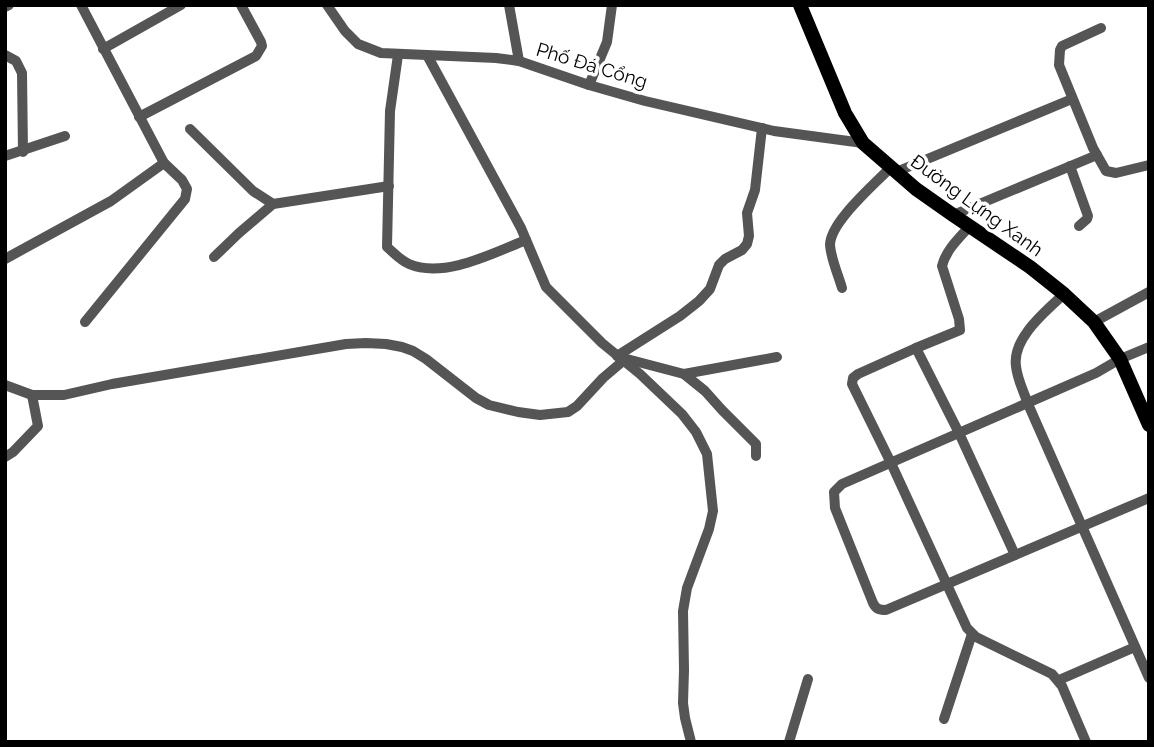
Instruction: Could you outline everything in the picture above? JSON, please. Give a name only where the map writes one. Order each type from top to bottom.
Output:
[{"type":"main road","name":"Đường Lựng Xanh","points":[[800,5],[845,113],[863,143],[953,215],[1030,267],[1094,322],[1120,359],[1149,425]]},
{"type":"street","points":[[80,5],[164,163],[182,180],[187,189],[185,199],[85,322]]},
{"type":"street","points":[[103,49],[181,5]]},
{"type":"street","points":[[139,117],[256,56],[261,42],[241,5]]},
{"type":"street","name":"Phố Đá Cổng","points":[[327,5],[358,44],[381,53],[519,61],[645,101],[762,128],[863,143]]},
{"type":"street","points":[[509,5],[519,61]]},
{"type":"street","points":[[589,85],[607,42],[612,5]]},
{"type":"street","points":[[1101,28],[1062,46],[1059,65],[1106,171],[1111,173],[1149,165]]},
{"type":"street","points":[[5,55],[16,61],[22,73],[23,152]]},
{"type":"street","points":[[398,55],[390,111],[387,247],[411,265],[446,268],[526,240]]},
{"type":"street","points":[[427,55],[526,240],[546,287],[602,343],[640,374],[691,424],[707,454],[713,511],[687,587],[683,611],[683,703],[691,742]]},
{"type":"street","points":[[842,288],[832,256],[830,242],[833,231],[841,219],[894,169],[1072,99]]},
{"type":"street","points":[[5,384],[32,396],[64,395],[135,380],[366,343],[386,344],[413,351],[489,405],[540,415],[568,412],[620,359],[699,301],[710,289],[719,265],[743,250],[749,236],[747,213],[757,182],[762,128]]},
{"type":"street","points":[[190,129],[253,191],[273,204]]},
{"type":"street","points":[[5,156],[65,136]]},
{"type":"street","points":[[953,215],[1097,155]]},
{"type":"street","points":[[5,260],[111,201],[164,163]]},
{"type":"street","points":[[1070,166],[1088,216],[1079,226]]},
{"type":"street","points":[[214,257],[273,204],[388,186]]},
{"type":"street","points":[[970,226],[950,249],[942,266],[960,330],[858,374],[853,378],[852,384],[972,634],[1059,680],[1086,742]]},
{"type":"street","points":[[1094,322],[1149,292]]},
{"type":"street","points":[[1064,294],[1032,324],[1020,346],[1016,367],[1028,404],[1149,678]]},
{"type":"street","points":[[1149,347],[1028,404],[842,484],[834,492],[835,508],[873,603],[881,610],[887,610],[1149,498]]},
{"type":"street","points":[[916,348],[959,433],[1015,555]]},
{"type":"street","points":[[620,359],[684,374],[777,357]]},
{"type":"street","points":[[684,374],[705,391],[756,444],[756,456]]},
{"type":"street","points":[[5,457],[38,426],[32,396]]},
{"type":"street","points":[[944,719],[972,634]]},
{"type":"street","points":[[1059,680],[1135,647]]},
{"type":"street","points":[[789,742],[808,679]]}]
